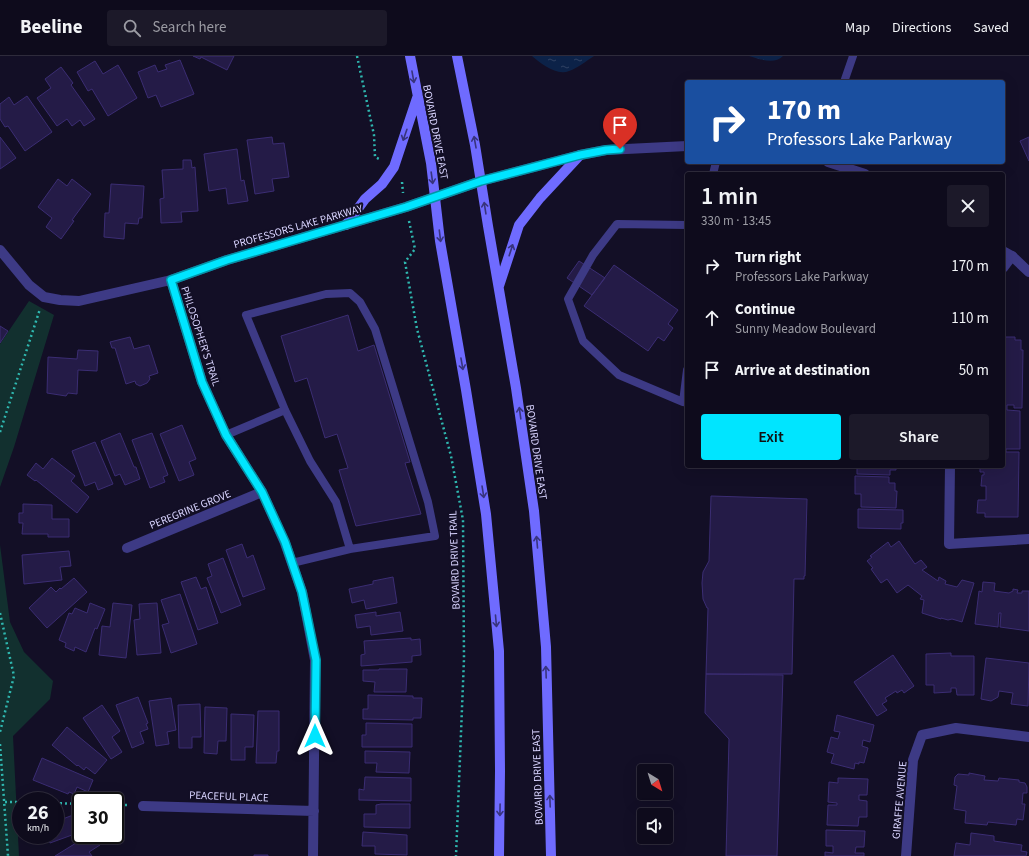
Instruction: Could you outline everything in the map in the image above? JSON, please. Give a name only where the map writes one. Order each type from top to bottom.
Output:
[{"type":"main road","name":"BOVAIRD DRIVE EAST","points":[[410,56],[431,164],[440,241],[465,382],[486,514],[498,651],[500,771],[499,856]]},
{"type":"main road","name":"BOVAIRD DRIVE EAST","points":[[457,56],[476,145],[517,396],[535,518],[546,646],[550,856]]},
{"type":"main road","points":[[346,225],[365,199],[382,184],[394,167],[417,98]]},
{"type":"main road","points":[[499,288],[519,225],[540,198],[580,155]]},
{"type":"street","name":"PROFESSORS LAKE PARKWAY","points":[[0,250],[29,285],[44,297],[79,301],[171,280],[227,260],[406,207],[481,181],[580,155],[606,150],[685,146]]},
{"type":"street","points":[[834,164],[859,172]]},
{"type":"street","points":[[1007,254],[1029,272]]},
{"type":"street","name":"PHILOSOPHER'S TRAIL","points":[[171,280],[202,382],[226,435],[262,492],[285,542],[302,592],[316,660],[313,856]]},
{"type":"street","points":[[950,468],[949,544],[1029,539]]},
{"type":"street","name":"PEREGRINE GROVE","points":[[128,548],[262,492]]},
{"type":"street","name":"GIRAFFE AVENUE","points":[[906,856],[913,760],[922,735],[956,728],[1029,736]]},
{"type":"street","name":"PEACEFUL PLACE","points":[[143,806],[314,811]]},
{"type":"lane","points":[[845,80],[853,56]]},
{"type":"lane","points":[[685,225],[617,224],[592,255],[568,299],[583,342],[619,375],[683,402],[685,386]]},
{"type":"lane","points":[[292,563],[350,549],[435,536],[428,502],[375,329],[360,302],[350,294],[326,294],[246,314],[286,410],[310,461],[336,502],[350,549]]},
{"type":"lane","points":[[226,435],[286,410]]},
{"type":"path","points":[[358,56],[374,135],[375,157],[384,162]]},
{"type":"path","name":"BOVAIRD DRIVE TRAIL","points":[[414,249],[405,262],[417,328],[451,456],[463,520],[464,659],[456,856]]},
{"type":"path","points":[[0,432],[44,297]]},
{"type":"path","points":[[0,613],[14,676],[0,732]]},
{"type":"path","points":[[0,744],[8,856]]},
{"type":"path","points":[[5,802],[12,802]]},
{"type":"green space","points":[[29,301],[54,315],[14,447],[0,487],[0,344]]},
{"type":"green space","points":[[0,545],[10,622],[24,652],[53,681],[50,699],[13,736],[16,792],[12,792],[12,844],[18,844],[19,856],[0,856]]},
{"type":"water","points":[[532,56],[594,56],[576,68],[569,71],[559,72],[554,71]]},
{"type":"water","points":[[749,56],[783,56],[779,59],[771,61]]},
{"type":"building","points":[[193,56],[234,56],[227,70],[201,57],[200,59]]},
{"type":"building","points":[[180,60],[194,94],[161,107],[156,95],[148,98],[138,72],[155,65],[158,72],[167,69],[165,65]]},
{"type":"building","points":[[95,61],[103,74],[118,65],[137,98],[108,116],[92,89],[88,91],[77,72]]},
{"type":"building","points":[[61,67],[73,83],[71,85],[95,119],[84,126],[80,120],[72,126],[67,119],[57,126],[37,98],[51,88],[45,79]]},
{"type":"building","points":[[27,96],[52,132],[25,151],[8,126],[5,127],[0,119],[0,104],[9,97],[14,105]]},
{"type":"building","points":[[0,137],[16,158],[0,169]]},
{"type":"building","points":[[272,137],[273,144],[284,143],[289,177],[272,179],[274,191],[255,194],[247,140]]},
{"type":"building","points":[[1029,137],[1029,161],[1020,141]]},
{"type":"building","points":[[237,149],[241,181],[244,180],[248,201],[228,204],[226,188],[209,191],[204,154]]},
{"type":"building","points":[[183,160],[191,160],[192,168],[195,167],[198,211],[181,212],[182,222],[161,223],[160,199],[164,198],[162,170],[183,169]]},
{"type":"building","points":[[58,179],[67,186],[72,179],[91,194],[72,220],[74,221],[61,239],[46,227],[52,218],[38,207]]},
{"type":"building","points":[[111,184],[144,186],[142,218],[139,218],[138,224],[125,223],[124,239],[104,237],[105,213],[109,213]]},
{"type":"building","points":[[579,261],[605,278],[592,295],[567,278]]},
{"type":"building","points":[[614,265],[678,310],[668,324],[673,328],[664,341],[658,337],[648,351],[584,306]]},
{"type":"building","points":[[348,315],[358,351],[374,345],[410,462],[405,463],[421,514],[356,526],[339,470],[348,468],[337,434],[325,438],[307,378],[295,382],[281,336]]},
{"type":"building","points":[[0,326],[8,331],[0,343]]},
{"type":"building","points":[[130,337],[134,349],[149,345],[158,373],[149,376],[150,379],[147,383],[140,386],[136,384],[135,381],[126,384],[115,348],[112,348],[110,342]]},
{"type":"building","points":[[1005,337],[1015,337],[1015,340],[1021,340],[1021,350],[1023,350],[1022,408],[1014,408],[1014,405],[1007,405],[1007,410],[1020,411],[1020,449],[1006,449],[1006,452],[1019,452],[1018,517],[985,517],[985,513],[977,513],[978,500],[986,500],[986,486],[981,486],[982,475],[984,475],[984,472],[980,472],[980,468],[1005,468]]},
{"type":"building","points":[[78,350],[98,351],[97,371],[78,370],[77,394],[68,393],[66,396],[47,393],[48,357],[77,359]]},
{"type":"building","points":[[182,425],[196,459],[189,462],[194,475],[179,481],[160,434]]},
{"type":"building","points":[[120,433],[140,479],[125,485],[120,474],[115,476],[101,441]]},
{"type":"building","points":[[152,433],[168,475],[163,477],[165,482],[150,488],[132,440]]},
{"type":"building","points":[[95,442],[113,484],[98,490],[95,482],[85,486],[72,451]]},
{"type":"building","points":[[52,458],[75,476],[71,481],[89,497],[77,513],[36,480],[35,481],[27,475],[36,463],[43,469]]},
{"type":"building","points":[[857,468],[896,468],[896,470],[890,470],[890,475],[857,474]]},
{"type":"building","points":[[855,476],[889,477],[889,483],[895,483],[895,491],[897,491],[896,508],[861,507],[861,494],[855,494]]},
{"type":"building","points":[[711,496],[807,499],[805,576],[804,579],[794,579],[792,674],[706,674],[708,608],[703,599],[702,583],[703,572],[709,561]]},
{"type":"building","points":[[23,504],[52,505],[52,519],[69,519],[69,537],[48,537],[48,534],[22,534],[23,523],[19,523],[19,513],[23,513]]},
{"type":"building","points":[[858,509],[903,510],[903,523],[901,523],[901,529],[858,528]]},
{"type":"building","points":[[899,541],[915,564],[921,560],[927,567],[922,570],[938,581],[939,577],[946,581],[945,584],[957,587],[962,580],[974,583],[962,622],[952,619],[941,619],[922,613],[924,600],[920,599],[922,596],[908,585],[897,593],[887,579],[881,583],[871,569],[873,568],[867,561],[872,557],[870,556],[888,542],[891,547]]},
{"type":"building","points":[[242,544],[247,558],[253,555],[265,589],[243,597],[226,550]]},
{"type":"building","points":[[69,551],[71,566],[60,567],[62,580],[24,584],[22,555]]},
{"type":"building","points":[[223,558],[241,605],[221,613],[207,578],[212,576],[208,564]]},
{"type":"building","points":[[196,577],[201,589],[206,587],[218,623],[198,630],[181,582]]},
{"type":"building","points":[[393,577],[397,603],[366,609],[364,600],[352,603],[349,589],[373,584],[373,581]]},
{"type":"building","points":[[74,578],[87,592],[47,628],[29,608],[51,587],[56,592]]},
{"type":"building","points":[[983,582],[995,583],[994,591],[1009,593],[1013,591],[1013,589],[1018,590],[1017,593],[1022,593],[1022,591],[1029,591],[1029,631],[1000,627],[1001,613],[999,613],[998,627],[975,624],[979,591],[982,592]]},
{"type":"building","points":[[180,594],[197,644],[171,653],[162,625],[169,623],[161,600]]},
{"type":"building","points":[[90,603],[105,609],[97,629],[95,628],[86,652],[75,647],[74,651],[65,647],[66,643],[59,640],[69,613],[72,614],[75,608],[87,613]]},
{"type":"building","points":[[113,603],[132,605],[126,658],[99,655],[102,626],[110,627]]},
{"type":"building","points":[[157,603],[161,653],[137,655],[134,620],[140,619],[139,604]]},
{"type":"building","points":[[376,612],[376,616],[400,612],[403,631],[371,635],[370,626],[357,628],[355,615]]},
{"type":"building","points":[[411,638],[411,640],[420,639],[421,655],[412,656],[412,662],[361,666],[361,655],[365,654],[364,641]]},
{"type":"building","points":[[951,653],[951,656],[974,656],[974,695],[957,695],[956,688],[951,688],[951,692],[934,693],[934,685],[926,685],[926,654]]},
{"type":"building","points":[[893,655],[914,686],[904,693],[902,690],[897,693],[896,691],[885,698],[887,701],[882,704],[887,710],[877,716],[854,682]]},
{"type":"building","points":[[986,658],[1029,663],[1028,706],[1011,704],[1013,693],[999,691],[998,697],[991,701],[981,699]]},
{"type":"building","points":[[407,669],[406,692],[374,692],[375,682],[363,681],[363,670]]},
{"type":"building","points":[[706,674],[783,675],[777,856],[726,856],[729,739],[705,713]]},
{"type":"building","points":[[368,695],[413,696],[413,698],[422,698],[421,718],[413,718],[413,720],[363,719],[363,709],[368,709]]},
{"type":"building","points":[[138,697],[148,723],[146,724],[148,729],[140,732],[144,743],[132,748],[116,705]]},
{"type":"building","points":[[171,698],[176,730],[167,732],[169,744],[156,746],[149,701]]},
{"type":"building","points":[[200,704],[201,737],[192,737],[192,748],[179,748],[178,705]]},
{"type":"building","points":[[102,705],[120,731],[112,737],[122,752],[111,759],[83,718]]},
{"type":"building","points":[[205,707],[227,708],[226,741],[218,741],[217,754],[204,753]]},
{"type":"building","points":[[258,711],[279,711],[279,751],[277,751],[276,763],[256,763]]},
{"type":"building","points":[[231,714],[254,715],[253,747],[245,747],[245,760],[231,760]]},
{"type":"building","points":[[837,715],[874,725],[870,742],[863,740],[862,746],[868,748],[864,763],[855,763],[854,769],[831,763],[834,754],[827,752],[831,737],[838,739],[840,732],[834,731]]},
{"type":"building","points":[[366,723],[412,724],[412,747],[362,747],[362,735],[366,735]]},
{"type":"building","points":[[67,727],[107,760],[95,774],[86,767],[84,770],[78,765],[77,766],[52,745]]},
{"type":"building","points":[[365,751],[410,752],[409,773],[376,772],[377,763],[365,763]]},
{"type":"building","points":[[42,758],[93,780],[88,792],[77,787],[75,792],[72,793],[69,792],[68,794],[33,780]]},
{"type":"building","points":[[969,773],[985,776],[984,780],[998,781],[999,778],[1019,780],[1019,782],[1025,783],[1027,793],[1023,793],[1022,804],[1025,804],[1023,820],[1017,819],[1016,825],[988,822],[987,825],[965,823],[966,811],[954,809],[957,786],[954,785],[955,777],[958,774],[969,775]]},
{"type":"building","points":[[365,777],[411,778],[411,801],[359,800],[359,789],[364,790]]},
{"type":"building","points":[[838,778],[868,779],[867,795],[859,795],[859,800],[867,801],[867,817],[859,817],[858,826],[827,825],[828,805],[837,805],[837,803],[828,802],[829,782],[838,783]]},
{"type":"building","points":[[410,804],[410,828],[364,827],[364,814],[376,814],[376,805]]},
{"type":"building","points":[[72,815],[72,835],[64,838],[64,818]]},
{"type":"building","points":[[826,830],[865,831],[864,847],[856,847],[855,853],[864,853],[864,856],[825,856],[825,852],[833,853],[833,846],[826,846]]},
{"type":"building","points":[[363,832],[407,835],[407,855],[375,854],[375,846],[362,846]]},
{"type":"building","points":[[971,833],[994,836],[994,841],[1022,845],[1021,851],[1027,852],[1026,856],[954,856],[956,843],[970,845]]},
{"type":"building","points":[[74,844],[100,845],[89,852],[92,856],[55,856]]},
{"type":"building","points":[[268,855],[268,856],[254,856]]},
{"type":"route","points":[[315,736],[316,660],[302,592],[285,542],[262,492],[226,435],[202,382],[171,280],[227,260],[406,207],[481,181],[580,155],[620,149]]}]
